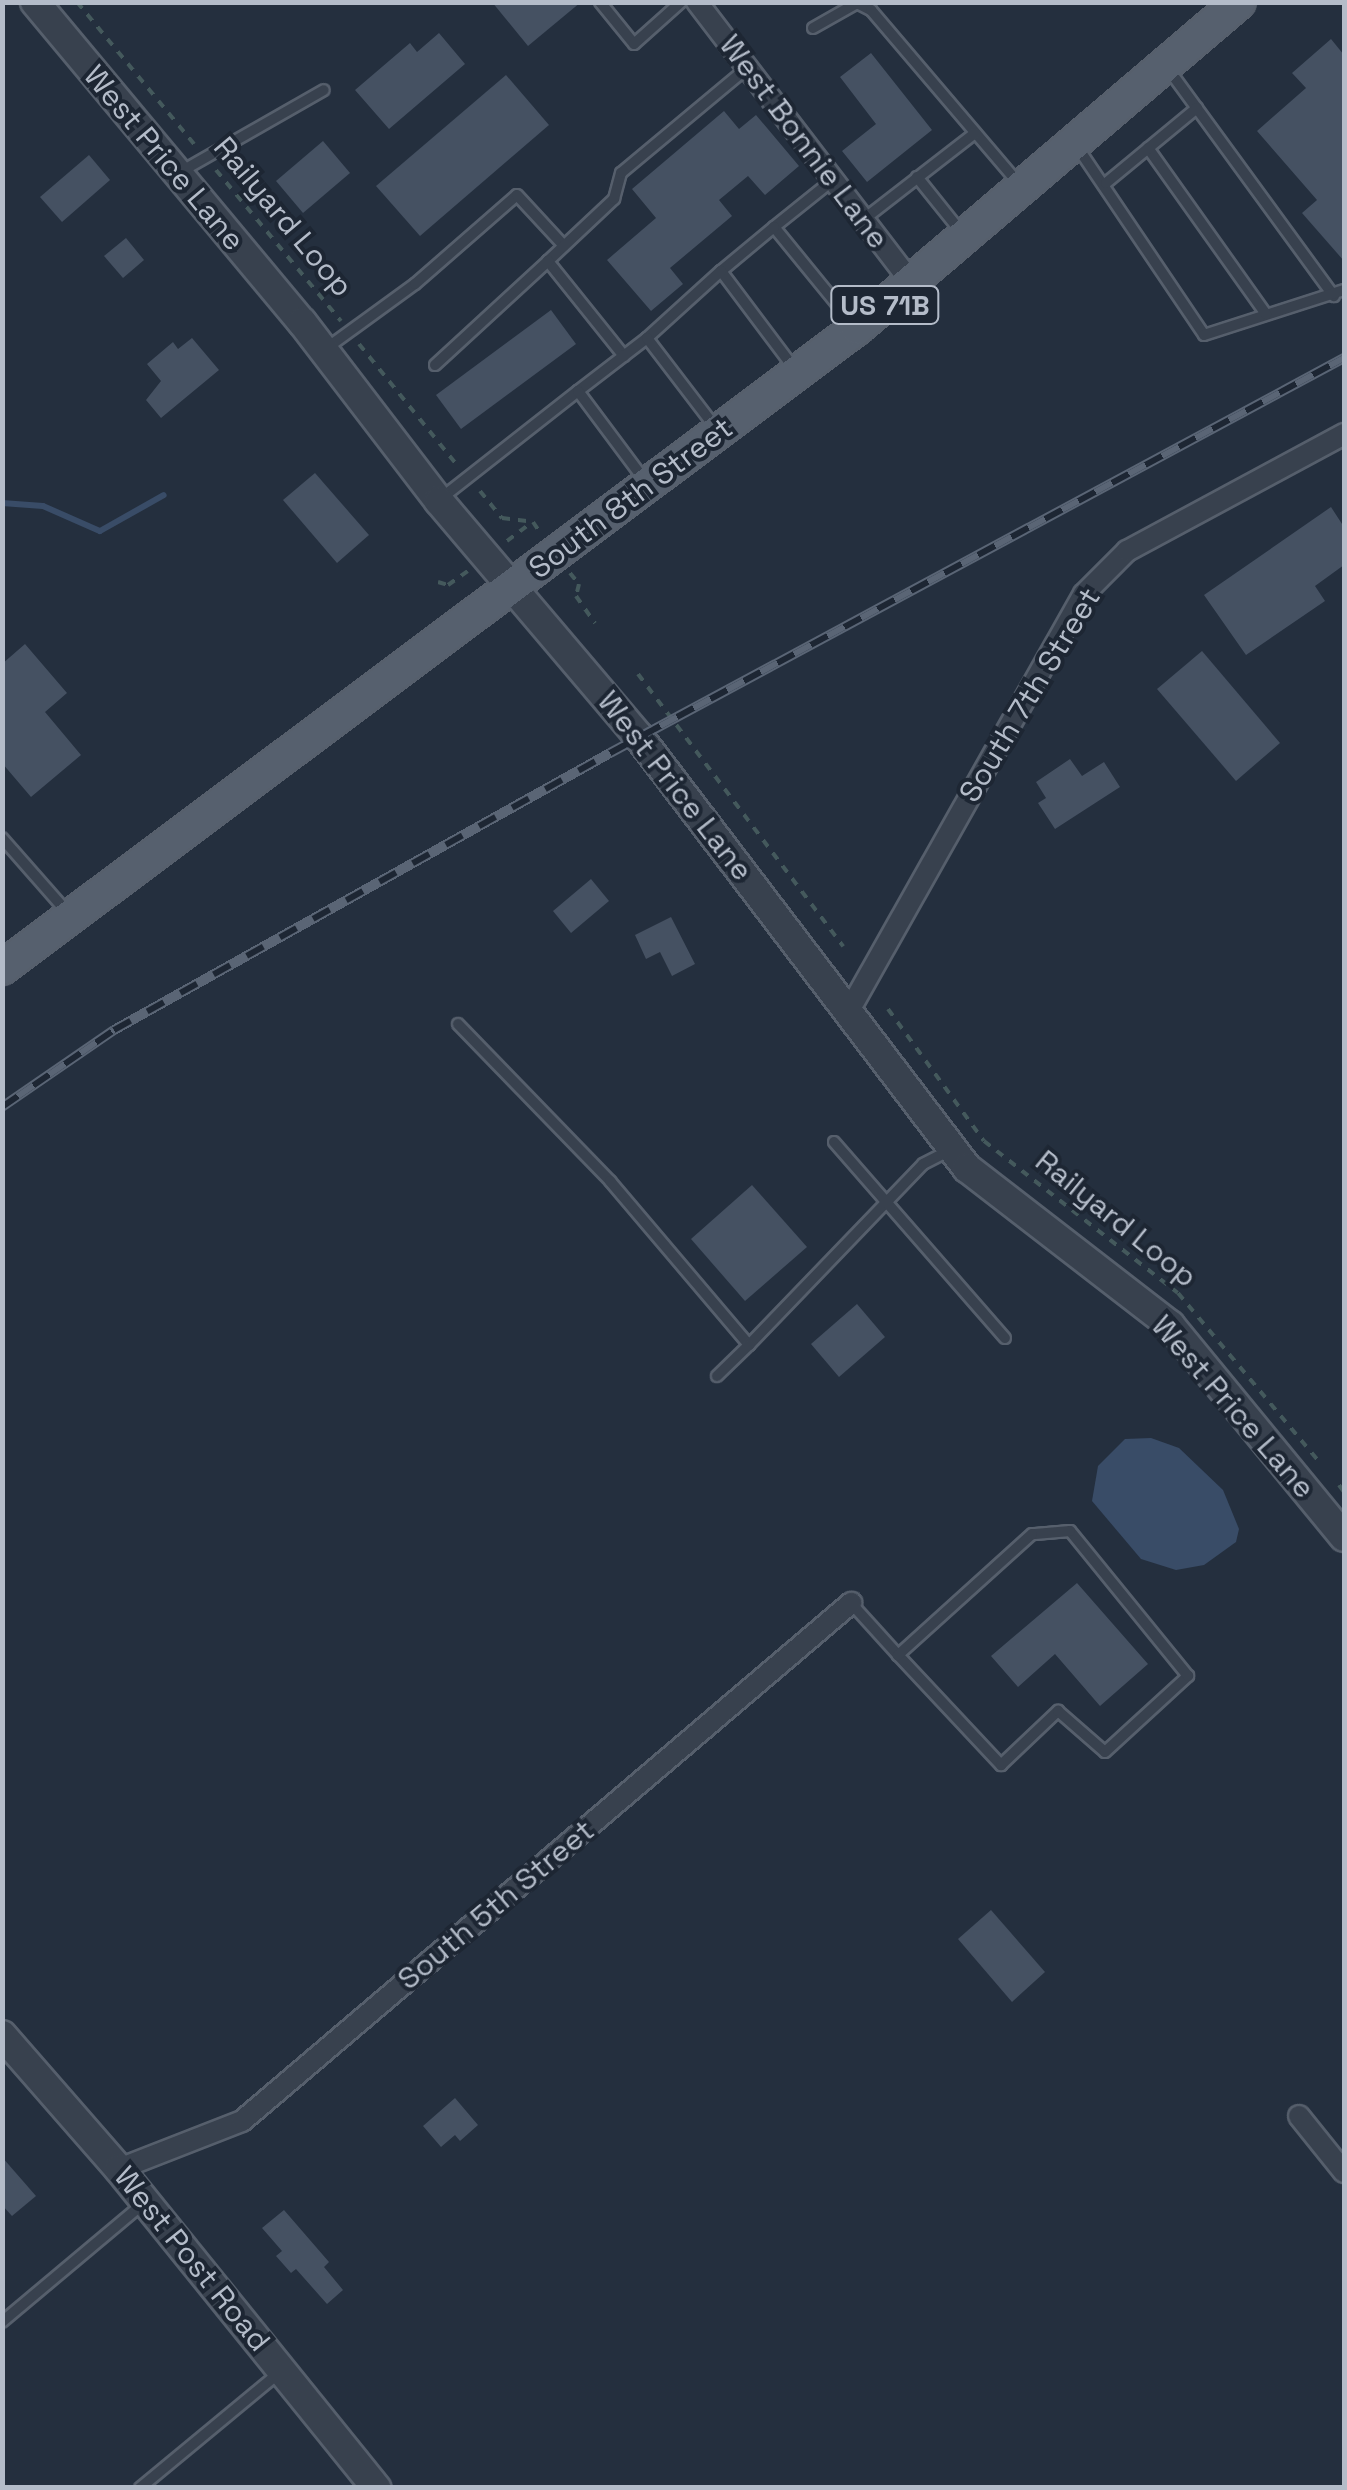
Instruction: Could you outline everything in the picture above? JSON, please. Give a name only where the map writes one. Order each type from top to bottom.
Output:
[{"type":"main road","name":"South 8th Street","points":[[2,968],[857,328],[1239,2]]},
{"type":"street","name":"West Price Lane","points":[[35,2],[324,350],[439,501],[639,736],[850,1008],[967,1168],[1170,1326],[1344,1537]]},
{"type":"street","name":"West Bonnie Lane","points":[[697,2],[911,282]]},
{"type":"street","name":"South 7th Street","points":[[850,1008],[1084,594],[1127,552],[1344,434]]},
{"type":"street","name":"South 5th Street","points":[[119,2169],[242,2121],[851,1604]]},
{"type":"street","name":"West Post Road","points":[[2,2035],[119,2169],[376,2488]]},
{"type":"street","points":[[1299,2116],[1344,2172]]},
{"type":"lane","points":[[600,2],[634,44],[681,2]]},
{"type":"lane","points":[[813,28],[856,3],[871,10],[1022,188]]},
{"type":"lane","points":[[1074,143],[1106,183],[1204,335],[1339,293],[1165,66]]},
{"type":"lane","points":[[435,364],[614,199],[621,173],[748,67]]},
{"type":"lane","points":[[177,174],[324,90]]},
{"type":"lane","points":[[1106,183],[1197,108]]},
{"type":"lane","points":[[863,220],[975,133]]},
{"type":"lane","points":[[1148,148],[1266,314]]},
{"type":"lane","points":[[917,178],[965,236]]},
{"type":"lane","points":[[439,501],[647,338],[721,271],[834,179]]},
{"type":"lane","points":[[324,350],[415,284],[518,195],[564,246]]},
{"type":"lane","points":[[774,226],[857,328]]},
{"type":"lane","points":[[548,261],[624,356]]},
{"type":"lane","points":[[721,271],[796,372]]},
{"type":"lane","points":[[647,338],[718,432]]},
{"type":"lane","points":[[578,391],[648,486]]},
{"type":"lane","points":[[2,838],[71,917]]},
{"type":"lane","points":[[458,1024],[610,1181],[749,1346]]},
{"type":"lane","points":[[834,1142],[1005,1338]]},
{"type":"lane","points":[[717,1376],[923,1164],[953,1148]]},
{"type":"lane","points":[[851,1604],[898,1655],[1001,1765],[1058,1711],[1105,1752],[1188,1676],[1070,1531],[1032,1534],[898,1655]]},
{"type":"lane","points":[[2,2322],[146,2202]]},
{"type":"lane","points":[[140,2488],[282,2371]]},
{"type":"path","name":"Railyard Loop","points":[[76,2],[454,460]]},
{"type":"path","points":[[480,492],[502,518],[534,524],[522,530]]},
{"type":"path","points":[[572,576],[580,584],[576,596],[596,623]]},
{"type":"path","points":[[438,582],[448,585]]},
{"type":"path","points":[[638,674],[843,946]]},
{"type":"path","name":"Railyard Loop","points":[[888,1009],[984,1141],[1178,1293],[1320,1462]]},
{"type":"path","points":[[1338,1485],[1344,1492]]},
{"type":"water","points":[[1151,1438],[1179,1448],[1223,1490],[1239,1529],[1236,1542],[1204,1565],[1176,1570],[1141,1559],[1092,1501],[1098,1466],[1125,1439]]},
{"type":"building","points":[[492,2],[581,2],[528,46]]},
{"type":"building","points":[[439,33],[465,64],[389,129],[355,90],[410,43],[417,52]]},
{"type":"building","points":[[1331,39],[1344,55],[1344,261],[1302,213],[1317,200],[1257,131],[1306,88],[1292,73]]},
{"type":"building","points":[[871,53],[932,130],[867,182],[842,151],[876,124],[840,77]]},
{"type":"building","points":[[506,75],[549,125],[420,236],[376,186]]},
{"type":"building","points":[[724,111],[739,129],[756,115],[799,166],[765,195],[748,176],[719,200],[732,216],[670,268],[683,284],[651,311],[607,260],[656,218],[632,189]]},
{"type":"building","points":[[323,141],[350,173],[303,213],[276,181]]},
{"type":"building","points":[[89,155],[110,180],[62,222],[40,197]]},
{"type":"building","points":[[126,238],[144,260],[123,278],[104,256]]},
{"type":"building","points":[[551,310],[576,344],[461,429],[436,395]]},
{"type":"building","points":[[192,338],[219,370],[161,418],[146,400],[161,381],[147,364],[173,342],[178,349]]},
{"type":"building","points":[[315,473],[369,535],[337,563],[283,500]]},
{"type":"building","points":[[1331,507],[1344,527],[1344,565],[1315,586],[1325,601],[1246,655],[1204,595]]},
{"type":"building","points":[[25,644],[67,693],[45,712],[81,755],[31,797],[2,763],[2,664]]},
{"type":"building","points":[[1202,651],[1280,743],[1236,781],[1157,689]]},
{"type":"building","points":[[1070,759],[1082,776],[1104,762],[1120,787],[1055,829],[1038,803],[1046,798],[1036,782]]},
{"type":"building","points":[[591,879],[609,901],[571,933],[553,911]]},
{"type":"building","points":[[671,917],[695,964],[672,976],[660,952],[646,959],[635,935]]},
{"type":"building","points":[[752,1185],[807,1247],[745,1301],[691,1239]]},
{"type":"building","points":[[857,1304],[885,1337],[839,1377],[811,1344]]},
{"type":"building","points":[[1077,1583],[1148,1664],[1100,1706],[1055,1654],[1018,1687],[991,1656]]},
{"type":"building","points":[[991,1910],[1045,1972],[1012,2002],[958,1939]]},
{"type":"building","points":[[455,2098],[478,2125],[460,2141],[455,2135],[441,2147],[423,2126]]},
{"type":"building","points":[[2,2157],[36,2196],[12,2216],[2,2205]]},
{"type":"building","points":[[284,2210],[329,2262],[324,2267],[343,2290],[327,2304],[296,2269],[291,2273],[276,2256],[282,2251],[262,2228]]},
{"type":"waterway","points":[[2,503],[43,506],[100,531],[164,495]]},
{"type":"railway","points":[[2,1107],[114,1030],[610,753],[1344,358]]}]
